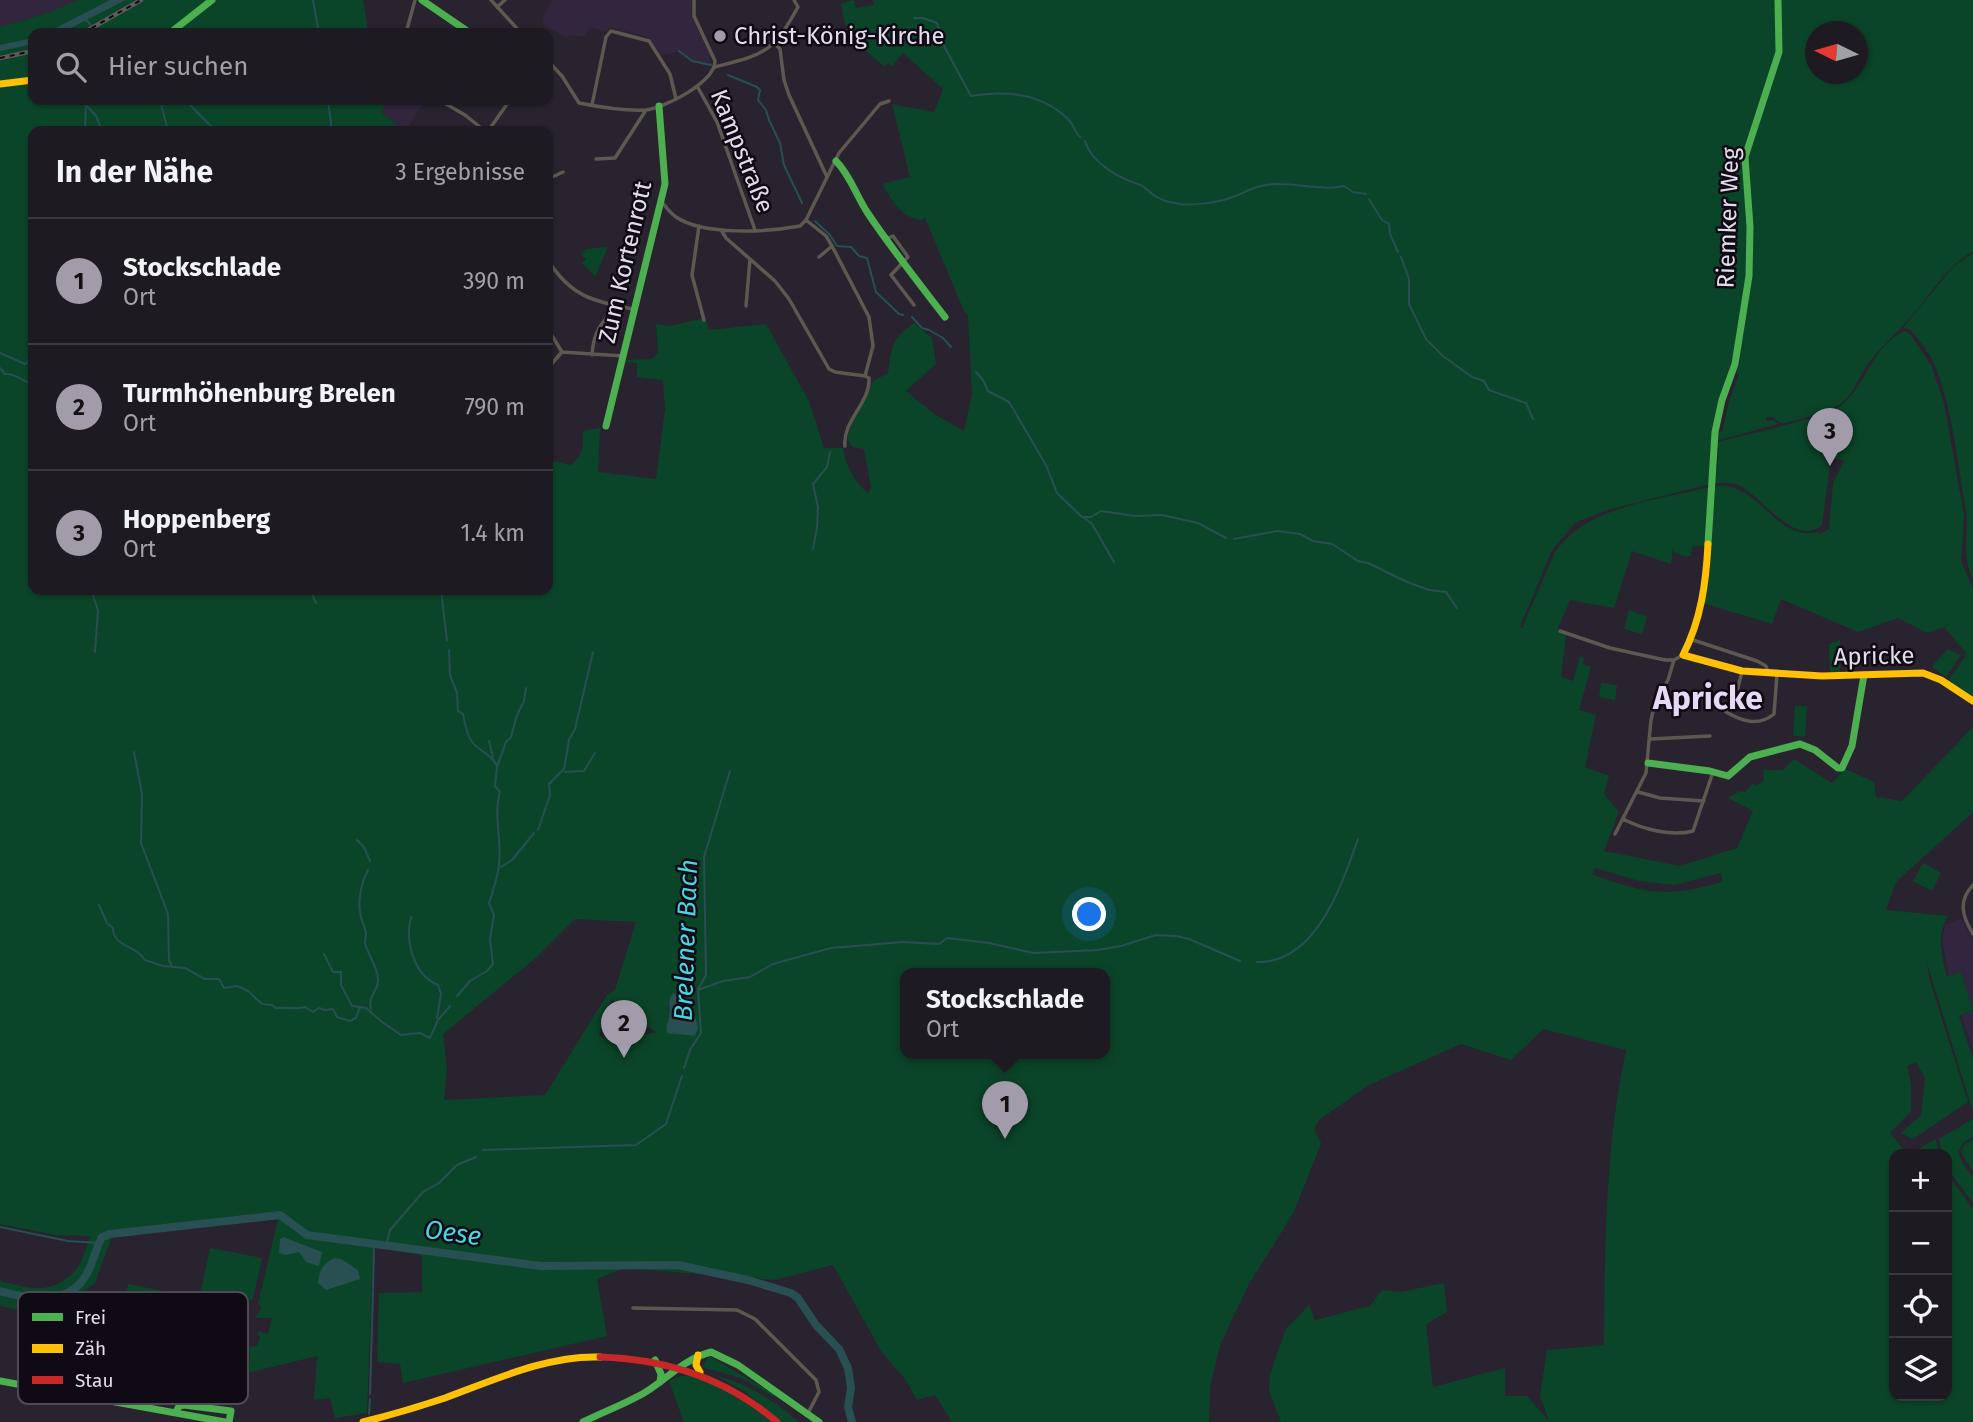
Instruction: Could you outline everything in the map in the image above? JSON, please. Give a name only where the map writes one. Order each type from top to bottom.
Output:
[{"type":"street","points":[[176,28],[212,0]]},
{"type":"street","points":[[407,28],[415,0]]},
{"type":"street","points":[[422,0],[463,28]]},
{"type":"street","points":[[491,0],[516,28]]},
{"type":"street","points":[[497,7],[505,0]]},
{"type":"street","points":[[553,66],[579,103],[646,110],[676,99],[697,86],[715,67],[715,61],[695,16],[694,0]]},
{"type":"street","points":[[715,67],[755,55],[775,44],[798,7],[794,0]]},
{"type":"street","name":"Riemker Weg","points":[[1692,640],[1708,565],[1713,442],[1722,400],[1735,364],[1751,264],[1751,227],[1744,165],[1747,148],[1779,52],[1778,0]]},
{"type":"street","points":[[592,105],[606,37],[611,31],[649,41],[670,74],[676,99]]},
{"type":"street","points":[[775,44],[780,49],[789,95],[828,177]]},
{"type":"street","points":[[0,84],[28,81]]},
{"type":"street","name":"Kampstraße","points":[[697,86],[717,122],[755,229]]},
{"type":"street","points":[[662,201],[675,216],[699,226],[721,230],[797,227],[806,220],[836,161],[866,118],[880,104],[889,102]]},
{"type":"street","points":[[447,105],[478,126]]},
{"type":"street","points":[[490,126],[506,105]]},
{"type":"street","name":"Zum Kortenrott","points":[[606,426],[662,201],[666,166],[659,107]]},
{"type":"street","points":[[596,159],[615,158],[646,110]]},
{"type":"street","points":[[836,161],[845,170],[863,206],[886,240],[944,317]]},
{"type":"street","points":[[553,176],[563,172]]},
{"type":"street","points":[[806,220],[826,236],[869,317],[873,346],[865,376]]},
{"type":"street","points":[[699,226],[692,275],[704,320]]},
{"type":"street","points":[[721,230],[775,281],[789,299],[829,369],[869,378],[869,388],[855,411],[845,446]]},
{"type":"street","points":[[819,257],[832,246]]},
{"type":"street","points":[[746,306],[750,259]]},
{"type":"street","points":[[904,262],[891,275],[914,305]]},
{"type":"street","points":[[553,267],[578,293],[596,302],[633,309]]},
{"type":"street","points":[[592,355],[597,329],[617,306]]},
{"type":"street","points":[[553,337],[562,352]]},
{"type":"street","points":[[562,352],[623,356]]},
{"type":"street","points":[[553,362],[562,352]]},
{"type":"street","points":[[1560,631],[1628,652],[1674,660],[1683,655],[1692,640],[1757,661],[1766,666],[1768,673]]},
{"type":"street","name":"Apricke","points":[[1683,655],[1742,671],[1768,673],[1923,673],[1933,675],[1973,701]]},
{"type":"street","points":[[1615,834],[1638,792],[1648,763],[1655,703],[1668,680],[1674,660]]},
{"type":"street","points":[[1742,671],[1735,696],[1726,712],[1744,722],[1774,714],[1777,673]]},
{"type":"street","points":[[1648,763],[1728,776],[1750,757],[1800,744],[1815,750],[1838,768],[1842,768],[1852,746],[1864,675]]},
{"type":"street","points":[[1650,739],[1710,736]]},
{"type":"street","points":[[1623,819],[1650,829],[1693,831],[1713,772]]},
{"type":"street","points":[[1638,792],[1660,799],[1704,801]]},
{"type":"street","points":[[1973,885],[1967,892],[1962,907],[1973,933]]},
{"type":"street","points":[[633,1308],[724,1308],[737,1310],[755,1319],[816,1380],[819,1392],[807,1413]]},
{"type":"street","points":[[583,1422],[643,1393],[679,1367],[711,1352],[726,1359],[819,1422]]},
{"type":"street","points":[[363,1422],[420,1407],[536,1365],[612,1354],[655,1360],[702,1375],[734,1390],[778,1422]]},
{"type":"street","points":[[698,1356],[696,1364],[702,1375]]},
{"type":"street","points":[[655,1360],[661,1374],[660,1382]]},
{"type":"street","points":[[0,1381],[18,1384]]},
{"type":"street","points":[[131,1404],[227,1422],[231,1411],[184,1405],[179,1406],[176,1412]]},
{"type":"shaded area","points":[[0,0],[78,0],[46,14],[0,27]]},
{"type":"shaded area","points":[[110,0],[126,0],[71,28],[56,28]]},
{"type":"shaded area","points":[[552,0],[691,0],[692,18],[710,54],[711,67],[693,62],[678,52],[659,56],[651,40],[611,28],[605,31],[589,27],[585,37],[570,35],[568,38],[543,25],[543,18]]},
{"type":"shaded area","points":[[28,39],[28,45],[0,51],[0,45]]},
{"type":"shaded area","points":[[384,105],[422,105],[409,126],[398,126],[382,113]]},
{"type":"shaded area","points":[[1961,918],[1973,941],[1973,1010],[1961,972],[1949,976],[1942,939],[1945,925]]},
{"type":"shaded area","points":[[673,993],[690,997],[698,1028],[695,1036],[667,1033]]},
{"type":"shaded area","points":[[1973,1011],[1973,1047],[1972,1047],[1961,1015]]},
{"type":"shaded area","points":[[283,1237],[322,1252],[319,1266],[306,1262],[299,1252],[286,1255],[279,1253],[280,1239]]},
{"type":"shaded area","points":[[335,1258],[358,1270],[360,1279],[326,1290],[318,1283],[319,1275],[322,1268]]},
{"type":"green space","points":[[78,0],[363,0],[367,28],[28,28],[28,105],[384,105],[382,113],[398,126],[28,126],[28,595],[553,595],[553,461],[571,465],[581,454],[583,431],[600,428],[598,472],[656,479],[665,409],[663,380],[637,377],[637,363],[624,362],[652,359],[658,353],[656,324],[670,326],[705,318],[709,330],[766,324],[809,401],[824,448],[843,448],[851,474],[868,493],[871,487],[864,449],[852,447],[847,438],[856,411],[867,396],[873,381],[888,373],[897,339],[914,323],[932,338],[936,364],[906,391],[934,414],[964,431],[972,394],[968,315],[925,218],[921,220],[907,215],[893,202],[882,184],[910,177],[892,104],[934,112],[943,89],[903,53],[892,66],[888,63],[885,67],[866,51],[859,40],[853,41],[843,17],[841,3],[854,0],[856,8],[874,5],[873,0],[1777,0],[1779,47],[1743,164],[1750,226],[1750,255],[1735,362],[1716,415],[1711,440],[1710,484],[1607,510],[1575,523],[1552,550],[1520,627],[1522,628],[1554,554],[1567,538],[1584,525],[1624,507],[1710,487],[1708,545],[1692,547],[1691,556],[1674,552],[1673,548],[1671,564],[1632,551],[1614,608],[1570,600],[1557,630],[1566,635],[1561,677],[1573,681],[1580,656],[1584,658],[1583,664],[1591,667],[1579,710],[1596,715],[1585,767],[1609,776],[1604,794],[1619,812],[1604,851],[1680,866],[1737,848],[1753,811],[1728,798],[1740,791],[1745,792],[1752,784],[1756,786],[1764,780],[1763,770],[1783,770],[1794,759],[1832,783],[1845,769],[1874,782],[1876,797],[1902,801],[1973,727],[1973,812],[1896,882],[1886,910],[1948,916],[1941,938],[1946,975],[1961,972],[1973,1010],[1959,1016],[1973,1059],[1973,1112],[1926,960],[1930,981],[1968,1102],[1913,1139],[1901,1133],[1921,1115],[1925,1078],[1916,1062],[1907,1066],[1911,1084],[1911,1111],[1890,1133],[1903,1149],[1889,1149],[1889,1401],[1952,1401],[1952,1181],[1973,1209],[1973,1422],[1281,1422],[1269,1390],[1270,1374],[1286,1329],[1309,1305],[1315,1320],[1370,1306],[1382,1290],[1400,1292],[1444,1283],[1447,1312],[1426,1324],[1433,1387],[1505,1368],[1505,1396],[1527,1396],[1549,1421],[1540,1396],[1547,1350],[1604,1345],[1610,1160],[1626,1050],[1543,1029],[1511,1060],[1461,1044],[1369,1085],[1319,1120],[1314,1129],[1321,1143],[1294,1212],[1249,1284],[1220,1345],[1210,1387],[1209,1422],[952,1422],[935,1395],[917,1400],[905,1379],[881,1351],[833,1265],[775,1280],[624,1268],[597,1279],[607,1336],[403,1383],[400,1364],[377,1362],[379,1293],[422,1292],[422,1255],[373,1246],[367,1413],[335,1418],[330,1398],[314,1400],[317,1356],[248,1373],[248,1347],[257,1346],[260,1338],[258,1331],[268,1334],[272,1318],[255,1318],[262,1307],[258,1304],[278,1219],[112,1236],[95,1283],[83,1292],[18,1292],[18,1310],[0,1306],[0,1281],[29,1288],[57,1285],[77,1269],[91,1236],[56,1235],[0,1224],[0,27],[45,14]],"holes":[[[1595,868],[1639,881],[1674,885],[1721,873],[1722,882],[1686,890],[1656,892],[1641,890],[1592,874]],[[575,919],[636,922],[615,990],[607,995],[545,1095],[444,1100],[447,1068],[443,1034],[537,957]],[[611,999],[656,1032],[619,1041],[599,1036]],[[692,1002],[695,1036],[667,1032],[668,1007]]]},
{"type":"green space","points":[[1779,0],[1973,0],[1973,251],[1943,277],[1873,358],[1852,391],[1840,404],[1820,414],[1784,423],[1773,417],[1766,417],[1766,421],[1774,420],[1778,424],[1715,441],[1716,432],[1722,432],[1739,374],[1736,373],[1740,363],[1739,345],[1753,256],[1746,158],[1779,57]]},
{"type":"green space","points":[[608,247],[595,277],[582,263],[586,259],[581,255],[586,249]]},
{"type":"green space","points":[[1973,253],[1973,580],[1966,554],[1966,511],[1954,435],[1940,378],[1933,361],[1911,330],[1903,328],[1953,267]]},
{"type":"green space","points":[[1905,331],[1910,334],[1931,365],[1944,403],[1964,515],[1961,561],[1973,588],[1973,697],[1947,682],[1967,654],[1944,627],[1928,633],[1898,618],[1858,632],[1781,599],[1772,624],[1703,603],[1713,486],[1730,487],[1744,492],[1790,528],[1803,533],[1820,534],[1829,529],[1833,483],[1844,461],[1831,458],[1822,525],[1811,530],[1801,530],[1790,526],[1740,486],[1730,483],[1713,484],[1718,449],[1714,448],[1714,443],[1810,419],[1834,410],[1856,389],[1885,345]]},
{"type":"green space","points":[[1629,610],[1647,617],[1642,634],[1624,629]]},
{"type":"green space","points":[[1840,640],[1840,672],[1830,673],[1829,644]]},
{"type":"green space","points":[[1948,649],[1961,655],[1946,677],[1933,668],[1933,665]]},
{"type":"green space","points":[[1601,683],[1617,685],[1615,700],[1599,697]]},
{"type":"green space","points":[[1795,706],[1807,706],[1805,737],[1793,736]]},
{"type":"green space","points":[[1923,863],[1941,873],[1932,891],[1913,881]]},
{"type":"green space","points":[[1973,1119],[1973,1137],[1964,1142],[1958,1152],[1973,1177],[1973,1203],[1952,1175],[1952,1149],[1941,1149],[1939,1139]]},
{"type":"green space","points":[[1936,1139],[1937,1149],[1918,1149]]},
{"type":"green space","points":[[1973,1140],[1973,1172],[1961,1152],[1965,1144]]},
{"type":"green space","points":[[210,1248],[262,1258],[253,1300],[248,1299],[248,1292],[201,1290]]},
{"type":"green space","points":[[128,1284],[169,1292],[127,1292]]},
{"type":"green space","points":[[709,1356],[776,1395],[774,1397],[741,1378],[702,1367]]},
{"type":"green space","points":[[692,1375],[733,1396],[771,1422],[684,1422],[669,1381]]},
{"type":"green space","points":[[715,1375],[760,1394],[799,1422],[782,1422],[744,1391]]},
{"type":"waterway","points":[[313,0],[318,28]]},
{"type":"waterway","points":[[914,18],[937,23],[945,48],[971,96],[1010,94],[1035,99],[1068,119],[1080,137]]},
{"type":"waterway","points":[[85,19],[91,25]]},
{"type":"waterway","points":[[679,51],[692,61],[711,65]]},
{"type":"waterway","points":[[728,75],[760,90],[758,100],[766,110],[780,143],[784,165],[802,203]]},
{"type":"waterway","points":[[85,126],[86,105]]},
{"type":"waterway","points":[[161,105],[167,126]]},
{"type":"waterway","points":[[190,105],[211,126]]},
{"type":"waterway","points":[[329,105],[331,126]]},
{"type":"waterway","points":[[87,106],[100,126]]},
{"type":"waterway","points":[[1085,141],[1093,156],[1106,168],[1143,186],[1158,197],[1177,204],[1214,202],[1274,184],[1327,188],[1344,186],[1353,192],[1366,194]]},
{"type":"waterway","points":[[1369,199],[1382,220],[1389,224],[1390,234],[1398,252]]},
{"type":"waterway","points":[[815,221],[837,246],[851,247],[859,256],[867,258],[876,292],[903,315]]},
{"type":"waterway","points":[[1401,257],[1409,279],[1409,304],[1426,339],[1443,356],[1472,377],[1484,381],[1489,390],[1526,403],[1533,419]]},
{"type":"waterway","points":[[912,317],[922,328],[943,338],[951,347]]},
{"type":"waterway","points":[[0,353],[25,364],[28,362]]},
{"type":"waterway","points":[[0,368],[5,374],[28,382]]},
{"type":"waterway","points":[[976,372],[988,391],[1009,402],[1046,465],[1057,493],[1082,517],[1091,517],[1101,511],[1136,516],[1162,515],[1198,523],[1226,538]]},
{"type":"waterway","points":[[813,549],[818,507],[813,484],[827,467],[830,452]]},
{"type":"waterway","points":[[1083,517],[1092,524],[1114,562]]},
{"type":"waterway","points":[[1234,539],[1277,531],[1300,534],[1313,541],[1332,544],[1358,561],[1368,563],[1407,582],[1429,590],[1446,592],[1457,608]]},
{"type":"waterway","points":[[93,595],[98,610],[95,652]]},
{"type":"waterway","points":[[312,595],[316,603]]},
{"type":"waterway","points":[[442,595],[447,641]]},
{"type":"waterway","points":[[449,650],[450,675],[457,693],[458,711],[463,714],[472,742],[497,766]]},
{"type":"waterway","points":[[538,830],[550,795],[549,784],[564,769],[569,740],[575,729],[593,652]]},
{"type":"waterway","points":[[457,996],[470,981],[493,964],[490,939],[494,915],[489,903],[498,874],[500,855],[497,809],[500,792],[495,786],[497,767],[506,742],[511,737],[526,688]]},
{"type":"waterway","points":[[489,741],[493,757]]},
{"type":"waterway","points":[[134,752],[142,794],[141,843],[168,914],[169,961],[172,966]]},
{"type":"waterway","points":[[565,772],[584,771],[595,753]]},
{"type":"waterway","name":"Brelener Bach","points":[[684,1068],[690,1050],[701,1033],[698,990],[706,975],[704,857],[730,771]]},
{"type":"waterway","points":[[501,867],[512,860],[534,833]]},
{"type":"waterway","points":[[1257,962],[1278,959],[1295,950],[1311,936],[1335,898],[1358,839]]},
{"type":"waterway","points":[[357,840],[364,847],[370,861]]},
{"type":"waterway","points":[[368,870],[359,905],[366,933],[365,944],[378,975],[371,1009]]},
{"type":"waterway","points":[[99,905],[117,939],[145,960],[163,966],[185,968],[205,979],[219,979],[224,988],[237,986],[248,991],[262,1004],[276,1008],[305,1007],[313,1012],[319,1008],[333,1009],[337,1017],[350,1021],[356,1018],[360,1007]]},
{"type":"waterway","points":[[411,917],[409,936],[413,956],[422,973],[438,985],[441,994],[437,1018]]},
{"type":"waterway","points":[[698,990],[723,981],[750,977],[773,964],[831,948],[903,942],[939,944],[947,938],[989,943],[1033,953],[1098,950],[1156,935],[1176,936],[1240,961]]},
{"type":"waterway","points":[[324,954],[333,972],[341,972],[341,985],[352,1006],[366,1008],[401,1035],[420,1033],[430,1038],[438,1020],[450,1006]]},
{"type":"waterway","name":"Brelener Bach","points":[[483,1150],[636,1145],[666,1124],[682,1076]]},
{"type":"waterway","name":"Brelener Bach","points":[[386,1246],[390,1230],[423,1192],[439,1183],[457,1165],[476,1157]]},
{"type":"waterway","name":"Oese","points":[[70,1292],[85,1277],[102,1237],[110,1234],[280,1215],[307,1235],[541,1266],[678,1265],[748,1280],[791,1293],[798,1298],[816,1325],[839,1349],[848,1368],[851,1388],[848,1407],[852,1422]]},
{"type":"waterway","points":[[0,1227],[68,1241],[98,1243]]},
{"type":"waterway","points":[[373,1288],[374,1245]]},
{"type":"waterway","points":[[370,1394],[373,1290]]},
{"type":"waterway","name":"Oese","points":[[0,1291],[18,1295]]},
{"type":"waterway","points":[[369,1414],[370,1399]]},
{"type":"railway","points":[[92,28],[141,0]]},
{"type":"railway","points":[[0,58],[28,52]]},
{"type":"traffic: fast","points":[[176,28],[212,0]]},
{"type":"traffic: fast","points":[[422,0],[463,28]]},
{"type":"traffic: fast","points":[[1708,544],[1715,432],[1722,400],[1735,364],[1749,276],[1750,227],[1745,157],[1779,52],[1778,0]]},
{"type":"traffic: fast","points":[[606,426],[665,184],[659,106]]},
{"type":"traffic: fast","points":[[836,161],[876,225],[945,317]]},
{"type":"traffic: fast","points":[[1648,763],[1728,776],[1750,757],[1800,744],[1815,750],[1838,768],[1842,768],[1852,746],[1864,675]]},
{"type":"traffic: fast","points":[[583,1422],[637,1397],[684,1364],[711,1352],[738,1365],[819,1422]]},
{"type":"traffic: fast","points":[[655,1360],[661,1374],[660,1382]]},
{"type":"traffic: fast","points":[[0,1381],[18,1384]]},
{"type":"traffic: fast","points":[[126,1404],[225,1422]]},
{"type":"traffic: fast","points":[[176,1412],[179,1406],[184,1405],[231,1411],[229,1422]]},
{"type":"traffic: slow","points":[[0,84],[28,81]]},
{"type":"traffic: slow","points":[[1708,544],[1702,601],[1683,655],[1742,671],[1822,676],[1923,673],[1941,680],[1973,701]]},
{"type":"traffic: slow","points":[[698,1355],[696,1365],[700,1372]]},
{"type":"traffic: slow","points":[[363,1422],[435,1401],[541,1364],[580,1357],[600,1357]]},
{"type":"traffic: jam","points":[[600,1357],[649,1362],[694,1374],[737,1394],[777,1422]]},
{"type":"place","name":"Christ-König-Kirche","points":[[720,36]]},
{"type":"place","name":"Hoppenberg","points":[[1830,466]]},
{"type":"place","name":"Turmhöhenburg Brelen","points":[[624,1058]]},
{"type":"place","name":"Stockschlade","points":[[1005,1139]]},
{"type":"district","name":"Apricke","points":[[1708,698]]}]
